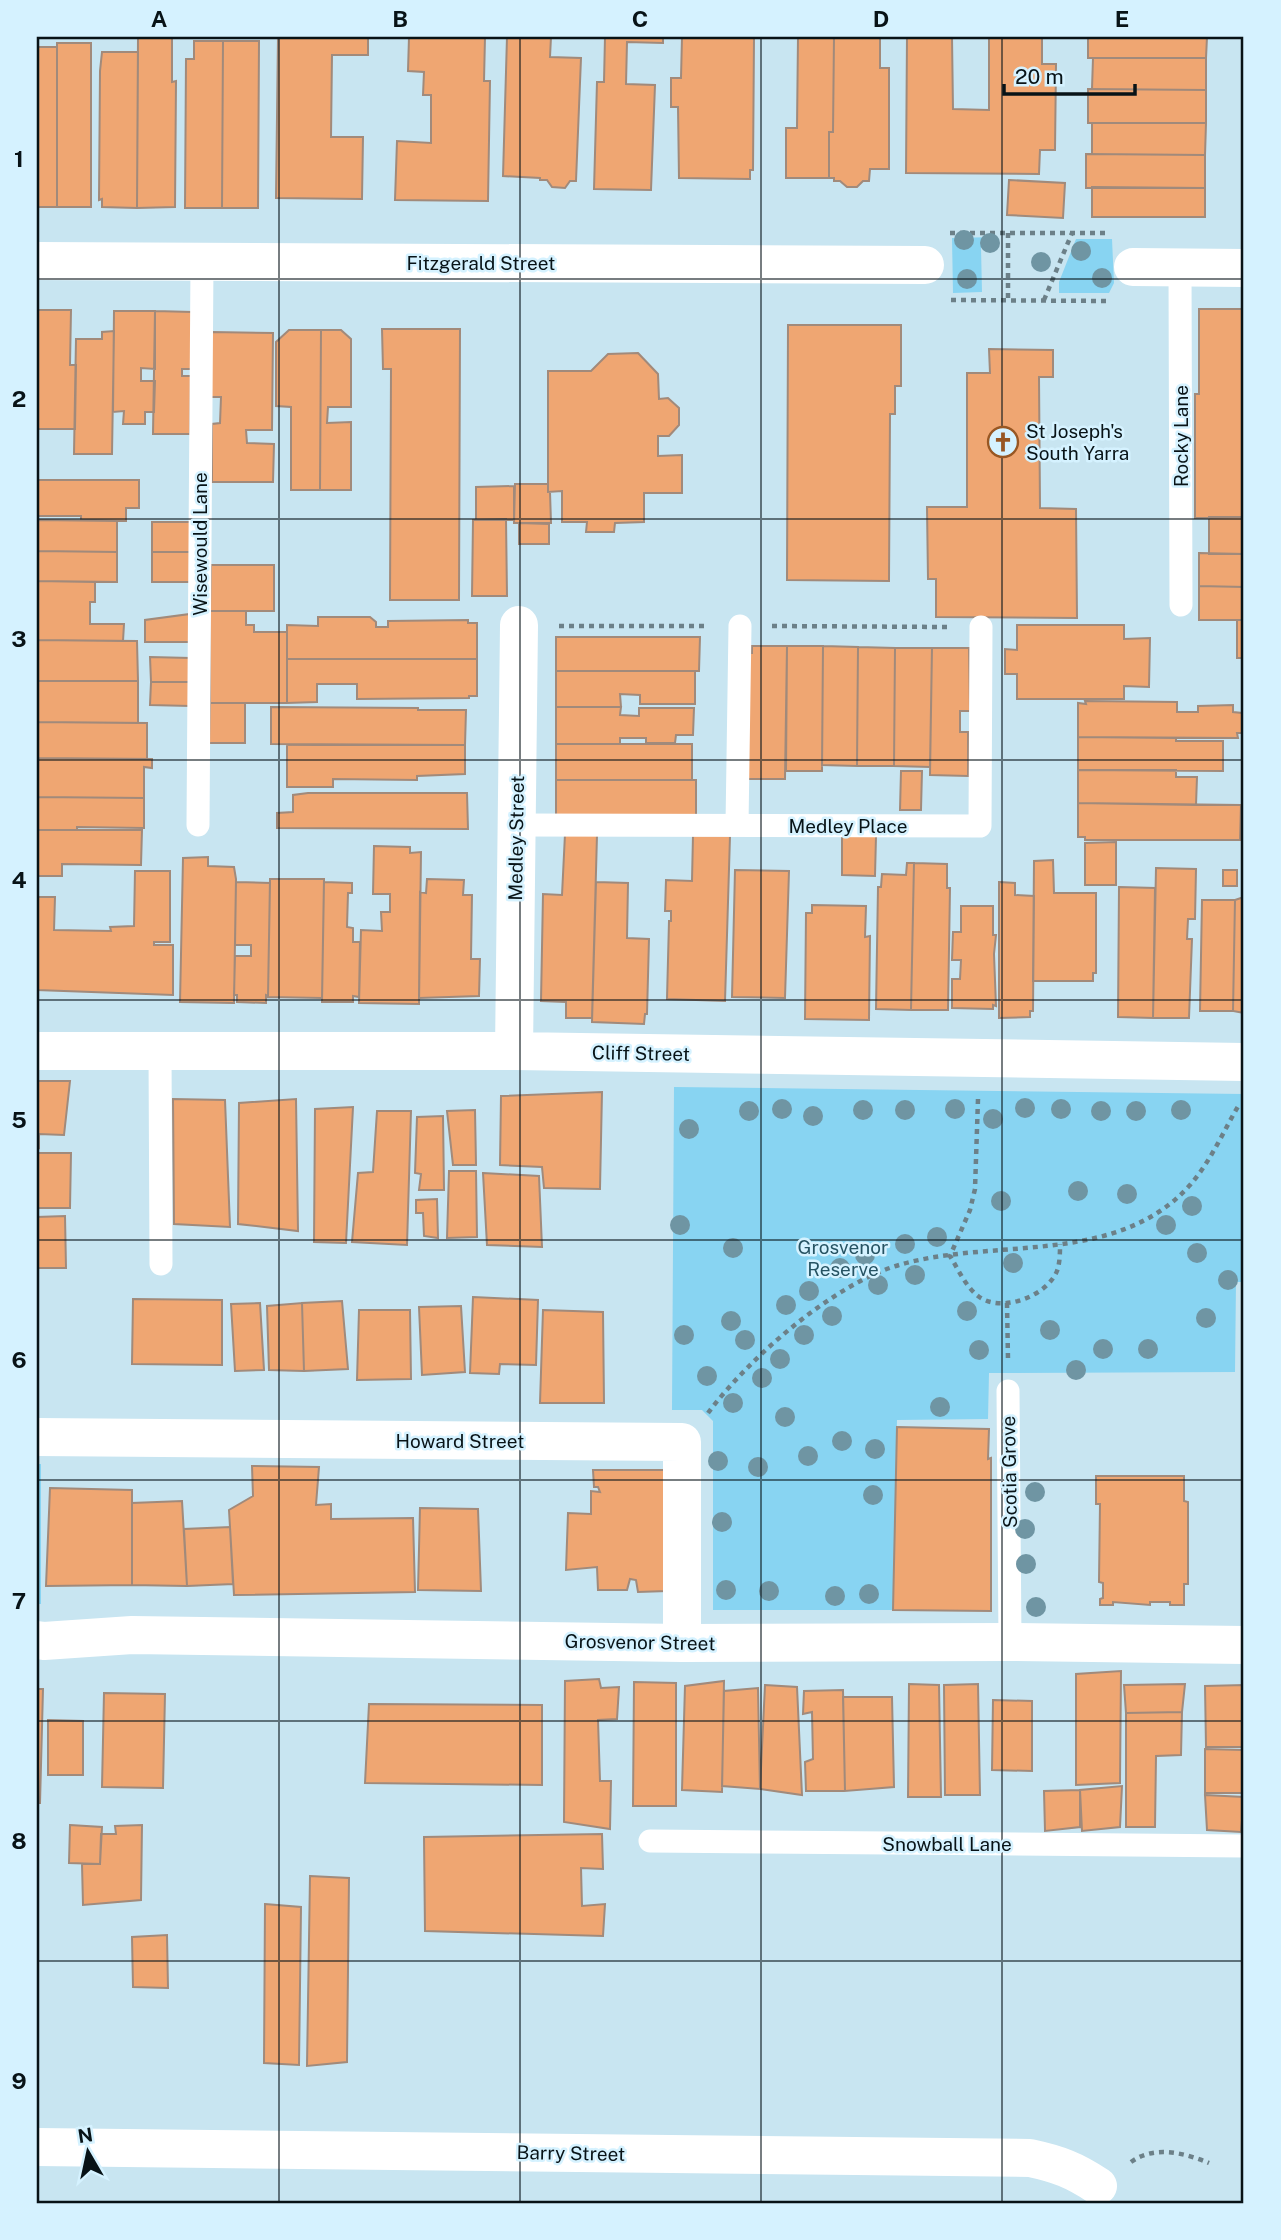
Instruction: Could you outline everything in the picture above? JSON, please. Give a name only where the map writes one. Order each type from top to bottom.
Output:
[{"type":"street","name":"Fitzgerald Street","points":[[37,261],[202,262],[931,249]]},
{"type":"street","points":[[1126,284],[1180,268],[1244,268]]},
{"type":"street","name":"Medley Street","points":[[514,1051],[519,625]]},
{"type":"street","name":"Cliff Street","points":[[37,1051],[514,1051],[1244,1062]]},
{"type":"street","name":"Howard Street","points":[[37,1437],[682,1443]]},
{"type":"street","points":[[682,1443],[682,1643]]},
{"type":"street","name":"Grosvenor Street","points":[[37,1640],[44,1642],[132,1635],[682,1643],[1010,1642],[1244,1645]]},
{"type":"street","name":"Barry Street","points":[[37,2147],[1030,2158],[1057,2163],[1098,2186]]},
{"type":"lane","name":"Wisewould Lane","points":[[198,825],[202,262]]},
{"type":"lane","name":"Rocky Lane","points":[[1180,268],[1181,605]]},
{"type":"lane","points":[[737,825],[740,626]]},
{"type":"lane","name":"Medley Place","points":[[517,825],[980,826],[981,627]]},
{"type":"lane","points":[[160,1051],[161,1264]]},
{"type":"lane","name":"Scotia Grove","points":[[1008,1391],[1010,1642]]},
{"type":"lane","name":"Snowball Lane","points":[[650,1841],[1244,1846]]},
{"type":"path","points":[[1008,233],[1008,300]]},
{"type":"path","points":[[931,249],[1008,233],[1112,233]]},
{"type":"path","points":[[1044,300],[1072,233]]},
{"type":"path","points":[[944,300],[1044,300],[1126,284]]},
{"type":"path","points":[[682,1443],[718,1398],[755,1361],[825,1301],[864,1279],[887,1269],[925,1259],[1060,1243],[1124,1230],[1165,1207],[1182,1193],[1207,1161],[1244,1095]]},
{"type":"path","points":[[950,1256],[970,1210],[975,1189],[978,1098]]},
{"type":"path","points":[[950,1256],[978,1296],[988,1301],[1007,1303],[1020,1301],[1047,1286],[1057,1271],[1060,1243]]},
{"type":"path","name":"Scotia Grove","points":[[1007,1303],[1008,1391]]},
{"type":"path","points":[[1143,2153],[1185,2153],[1209,2163]]},
{"type":"green space","points":[[996,237],[996,247],[981,247],[982,292],[953,293],[952,238]]},
{"type":"green space","points":[[1076,239],[1112,239],[1114,283],[1109,293],[1059,293],[1059,282]]},
{"type":"green space","name":"Grosvenor Reserve","points":[[674,1087],[1244,1094],[1244,1282],[1236,1282],[1235,1372],[989,1373],[988,1419],[897,1420],[893,1610],[713,1610],[713,1421],[702,1410],[672,1410]]},
{"type":"green space","points":[[37,1464],[41,1464],[41,1604],[37,1604]]},
{"type":"building","points":[[278,37],[368,37],[368,55],[332,55],[331,137],[363,137],[362,199],[276,198]]},
{"type":"building","points":[[409,37],[485,37],[484,81],[490,81],[488,201],[395,200],[397,141],[431,143],[431,95],[423,95],[424,72],[408,71]]},
{"type":"building","points":[[507,37],[551,37],[550,57],[581,58],[576,181],[570,181],[565,188],[552,187],[547,180],[540,178],[503,176]]},
{"type":"building","points":[[605,37],[663,37],[663,43],[627,42],[626,84],[655,85],[651,190],[594,189],[597,82],[604,82]]},
{"type":"building","points":[[682,37],[754,37],[753,170],[750,170],[750,179],[679,178],[678,107],[671,107],[671,78],[681,78]]},
{"type":"building","points":[[798,37],[834,37],[833,132],[829,132],[829,178],[786,178],[786,128],[797,128]]},
{"type":"building","points":[[834,37],[880,37],[880,68],[889,68],[889,169],[870,169],[869,181],[863,181],[857,187],[847,187],[840,181],[834,181],[834,178],[829,178],[829,132],[833,132]]},
{"type":"building","points":[[907,37],[952,37],[953,109],[989,110],[989,37],[1042,37],[1042,64],[1056,64],[1055,150],[1040,150],[1039,174],[906,173]]},
{"type":"building","points":[[1088,37],[1207,37],[1206,58],[1088,58]]},
{"type":"building","points":[[138,38],[172,38],[172,82],[176,81],[175,207],[137,208]]},
{"type":"building","points":[[194,41],[223,41],[222,208],[185,208],[186,59],[194,59]]},
{"type":"building","points":[[223,41],[259,41],[258,208],[222,208]]},
{"type":"building","points":[[57,43],[91,43],[91,207],[57,207]]},
{"type":"building","points":[[37,47],[57,47],[57,207],[37,207]]},
{"type":"building","points":[[102,52],[138,52],[137,208],[102,207],[102,199],[99,200]]},
{"type":"building","points":[[1093,58],[1206,58],[1206,90],[1092,89]]},
{"type":"building","points":[[1088,89],[1206,90],[1206,123],[1088,123]]},
{"type":"building","points":[[1092,123],[1206,123],[1205,155],[1092,154]]},
{"type":"building","points":[[1086,154],[1205,155],[1205,188],[1086,188]]},
{"type":"building","points":[[1009,180],[1065,183],[1063,218],[1007,215]]},
{"type":"building","points":[[1092,187],[1205,188],[1205,217],[1092,217]]},
{"type":"building","points":[[1199,309],[1244,309],[1244,517],[1195,518],[1195,394],[1199,394]]},
{"type":"building","points":[[37,310],[71,310],[70,365],[76,365],[75,429],[37,429]]},
{"type":"building","points":[[114,311],[155,311],[155,369],[141,368],[141,381],[155,381],[154,412],[145,412],[145,424],[123,424],[124,411],[113,412]]},
{"type":"building","points":[[155,311],[192,312],[191,369],[182,369],[182,376],[191,376],[190,434],[153,434]]},
{"type":"building","points":[[788,325],[901,325],[901,386],[895,386],[895,414],[890,414],[889,581],[787,580]]},
{"type":"building","points":[[382,329],[460,329],[459,600],[390,600],[391,369],[383,369]]},
{"type":"building","points":[[289,330],[321,330],[320,490],[291,490],[291,407],[276,406],[276,342]]},
{"type":"building","points":[[321,330],[341,330],[351,339],[351,407],[328,407],[327,423],[351,422],[351,490],[320,490]]},
{"type":"building","points":[[114,331],[112,454],[74,454],[76,339],[102,339],[102,332]]},
{"type":"building","points":[[211,332],[273,333],[272,430],[246,430],[247,443],[274,444],[273,482],[212,482],[212,424],[220,423],[221,397],[211,397]]},
{"type":"building","name":"St Joseph's South Yarra","points":[[989,349],[1053,350],[1053,377],[1039,377],[1040,508],[1076,509],[1077,618],[936,617],[936,579],[928,579],[927,507],[967,507],[967,373],[990,373]]},
{"type":"building","points":[[638,353],[658,374],[659,399],[668,398],[679,408],[679,425],[669,436],[658,436],[658,456],[682,455],[682,493],[644,493],[644,522],[615,523],[614,532],[586,532],[587,522],[562,522],[562,491],[548,492],[548,371],[591,371],[608,354]]},
{"type":"building","points":[[37,480],[139,480],[139,508],[126,508],[126,521],[81,520],[81,516],[37,516]]},
{"type":"building","points":[[515,484],[548,484],[551,523],[514,523]]},
{"type":"building","points":[[514,486],[514,520],[476,520],[476,487]]},
{"type":"building","points":[[1209,517],[1244,517],[1244,554],[1209,554]]},
{"type":"building","points":[[506,519],[507,596],[472,596],[473,520]]},
{"type":"building","points":[[37,520],[117,521],[117,552],[37,551]]},
{"type":"building","points":[[152,522],[191,522],[191,552],[152,552]]},
{"type":"building","points":[[519,523],[549,524],[549,544],[519,544]]},
{"type":"building","points":[[37,551],[117,552],[117,582],[37,581]]},
{"type":"building","points":[[152,552],[191,552],[191,582],[152,582]]},
{"type":"building","points":[[1199,553],[1244,554],[1244,587],[1199,586]]},
{"type":"building","points":[[211,565],[274,565],[274,611],[210,611]]},
{"type":"building","points":[[37,581],[95,582],[95,602],[90,602],[90,624],[124,624],[123,641],[37,640]]},
{"type":"building","points":[[1199,586],[1244,587],[1244,620],[1199,620]]},
{"type":"building","points":[[210,611],[246,611],[246,625],[254,625],[254,632],[287,632],[287,703],[210,703]]},
{"type":"building","points":[[190,614],[190,642],[145,642],[145,620]]},
{"type":"building","points":[[318,617],[370,617],[376,622],[376,627],[388,627],[388,621],[468,620],[468,623],[477,623],[477,659],[287,659],[287,625],[318,626]]},
{"type":"building","points":[[1237,620],[1244,620],[1244,658],[1237,658]]},
{"type":"building","points":[[1017,625],[1124,625],[1124,639],[1150,638],[1149,687],[1124,686],[1124,699],[1017,699],[1017,674],[1005,674],[1005,649],[1017,650]]},
{"type":"building","points":[[556,637],[700,637],[699,671],[556,671]]},
{"type":"building","points":[[37,640],[137,641],[138,681],[37,681]]},
{"type":"building","points":[[752,646],[787,646],[785,779],[746,779],[747,653],[752,653]]},
{"type":"building","points":[[787,646],[823,646],[822,771],[786,771]]},
{"type":"building","points":[[823,646],[858,647],[857,766],[822,765]]},
{"type":"building","points":[[858,647],[895,648],[894,766],[857,766]]},
{"type":"building","points":[[895,648],[932,648],[930,767],[894,766]]},
{"type":"building","points":[[932,648],[969,648],[970,711],[960,711],[960,732],[968,732],[968,776],[930,775]]},
{"type":"building","points":[[150,657],[190,658],[190,682],[151,682]]},
{"type":"building","points":[[287,659],[477,659],[477,696],[357,699],[357,684],[317,684],[317,702],[287,703]]},
{"type":"building","points":[[556,671],[695,671],[695,704],[640,704],[640,695],[620,694],[621,707],[556,707]]},
{"type":"building","points":[[37,681],[138,681],[138,723],[37,722]]},
{"type":"building","points":[[151,682],[190,682],[190,706],[150,705]]},
{"type":"building","points":[[1085,701],[1177,702],[1177,712],[1198,712],[1198,706],[1233,705],[1233,712],[1242,713],[1242,733],[1237,733],[1238,738],[1078,737],[1078,703],[1086,704]]},
{"type":"building","points":[[210,703],[245,703],[245,743],[209,743]]},
{"type":"building","points":[[271,707],[466,710],[465,745],[271,744]]},
{"type":"building","points":[[556,707],[621,707],[620,715],[639,716],[639,708],[694,708],[693,735],[676,735],[675,743],[646,743],[646,738],[620,738],[620,744],[556,744]]},
{"type":"building","points":[[37,722],[147,723],[147,759],[37,758]]},
{"type":"building","points":[[1078,737],[1223,741],[1223,771],[1078,770]]},
{"type":"building","points":[[556,744],[692,744],[692,780],[556,780]]},
{"type":"building","points":[[287,745],[465,745],[465,774],[417,776],[417,780],[333,779],[333,787],[287,787]]},
{"type":"building","points":[[37,758],[152,759],[152,768],[144,767],[144,798],[37,797]]},
{"type":"building","points":[[1078,770],[1176,770],[1176,777],[1197,777],[1196,805],[1078,803]]},
{"type":"building","points":[[901,771],[922,771],[921,810],[900,810]]},
{"type":"building","points":[[556,780],[696,780],[696,815],[556,815]]},
{"type":"building","points":[[467,793],[468,829],[277,828],[277,813],[293,812],[293,795]]},
{"type":"building","points":[[37,797],[144,798],[144,828],[77,827],[77,830],[37,830]]},
{"type":"building","points":[[1078,803],[1241,805],[1240,840],[1085,840],[1085,837],[1078,837]]},
{"type":"building","points":[[37,830],[142,830],[141,865],[62,864],[62,876],[37,876]]},
{"type":"building","points":[[565,834],[597,835],[592,1018],[566,1018],[566,1002],[541,1001],[543,894],[562,895]]},
{"type":"building","points":[[693,835],[730,836],[725,1001],[667,999],[671,911],[665,911],[666,880],[692,881]]},
{"type":"building","points":[[842,836],[876,836],[875,876],[842,875]]},
{"type":"building","points":[[1116,842],[1116,885],[1085,885],[1085,843]]},
{"type":"building","points":[[374,846],[410,847],[410,853],[421,852],[419,1004],[359,1003],[361,930],[382,931],[381,912],[390,912],[390,894],[373,894]]},
{"type":"building","points":[[208,857],[208,866],[234,867],[234,1003],[180,1002],[183,858]]},
{"type":"building","points":[[1053,860],[1054,893],[1096,893],[1096,973],[1093,973],[1093,981],[1033,981],[1034,861]]},
{"type":"building","points":[[907,863],[914,863],[911,1010],[876,1009],[878,887],[881,887],[882,874],[906,875]]},
{"type":"building","points":[[914,863],[947,864],[947,888],[950,888],[948,1010],[911,1010]]},
{"type":"building","points":[[1156,868],[1196,869],[1195,919],[1188,919],[1187,939],[1192,939],[1189,1018],[1153,1018]]},
{"type":"building","points":[[735,870],[789,871],[785,998],[732,997]]},
{"type":"building","points":[[1223,870],[1237,870],[1237,886],[1223,886]]},
{"type":"building","points":[[135,871],[170,871],[170,942],[154,942],[154,945],[173,945],[173,995],[37,990],[37,897],[55,897],[54,930],[111,931],[110,927],[134,926]]},
{"type":"building","points":[[270,879],[324,879],[322,998],[268,997]]},
{"type":"building","points":[[427,879],[464,880],[463,895],[472,895],[471,959],[480,959],[479,996],[419,998],[420,892],[426,893]]},
{"type":"building","points":[[236,882],[270,883],[266,1003],[237,1002],[237,995],[234,995],[235,956],[251,956],[251,945],[235,945]]},
{"type":"building","points":[[324,882],[352,883],[352,893],[348,893],[347,927],[353,928],[353,942],[360,942],[359,997],[353,996],[353,1002],[322,1002]]},
{"type":"building","points":[[596,882],[628,883],[627,938],[649,939],[647,1014],[644,1024],[592,1022]]},
{"type":"building","points":[[999,882],[1015,883],[1015,895],[1034,896],[1033,1011],[1030,1011],[1030,1017],[999,1018]]},
{"type":"building","points":[[1119,887],[1155,888],[1153,1018],[1118,1017]]},
{"type":"building","points":[[1244,897],[1244,1013],[1233,1011],[1235,900]]},
{"type":"building","points":[[1202,900],[1235,900],[1233,1011],[1200,1011]]},
{"type":"building","points":[[812,905],[866,906],[865,937],[870,936],[869,1020],[805,1019],[806,913],[812,913]]},
{"type":"building","points":[[961,906],[993,906],[993,935],[996,935],[996,1006],[993,1005],[993,1009],[952,1008],[952,979],[960,979],[961,960],[952,960],[953,932],[961,932]]},
{"type":"building","points":[[37,1081],[70,1081],[64,1135],[39,1134],[39,1148],[37,1147]]},
{"type":"building","points":[[602,1092],[600,1189],[544,1188],[542,1167],[500,1165],[501,1096]]},
{"type":"building","points":[[173,1099],[225,1100],[230,1227],[174,1224]]},
{"type":"building","points":[[296,1099],[298,1231],[238,1224],[239,1103]]},
{"type":"building","points":[[353,1107],[346,1243],[314,1242],[315,1109]]},
{"type":"building","points":[[475,1110],[476,1165],[453,1165],[447,1111]]},
{"type":"building","points":[[377,1111],[411,1111],[407,1245],[352,1242],[358,1173],[373,1172]]},
{"type":"building","points":[[443,1116],[444,1190],[419,1190],[421,1174],[415,1173],[417,1117]]},
{"type":"building","points":[[37,1153],[71,1153],[70,1208],[37,1208]]},
{"type":"building","points":[[449,1171],[476,1171],[477,1237],[447,1238]]},
{"type":"building","points":[[483,1173],[539,1176],[542,1247],[487,1245]]},
{"type":"building","points":[[437,1199],[438,1238],[424,1236],[423,1213],[416,1213],[416,1200]]},
{"type":"building","points":[[65,1216],[66,1268],[37,1268],[37,1217]]},
{"type":"building","points":[[473,1297],[538,1300],[536,1365],[500,1364],[499,1374],[470,1373]]},
{"type":"building","points":[[133,1299],[222,1300],[222,1365],[132,1364]]},
{"type":"building","points":[[342,1301],[348,1369],[304,1371],[302,1303]]},
{"type":"building","points":[[260,1303],[264,1370],[235,1371],[231,1304]]},
{"type":"building","points":[[302,1303],[304,1371],[269,1370],[267,1306]]},
{"type":"building","points":[[461,1306],[465,1372],[422,1375],[419,1307]]},
{"type":"building","points":[[359,1310],[410,1310],[411,1379],[357,1380]]},
{"type":"building","points":[[543,1310],[603,1312],[604,1403],[540,1403]]},
{"type":"building","points":[[897,1427],[989,1429],[991,1611],[893,1610]]},
{"type":"building","points":[[252,1466],[319,1467],[316,1505],[331,1504],[331,1519],[413,1518],[415,1592],[234,1595],[229,1510],[253,1496]]},
{"type":"building","points":[[593,1470],[668,1470],[667,1591],[638,1592],[636,1580],[630,1579],[627,1590],[598,1590],[597,1567],[566,1570],[568,1513],[591,1514],[591,1491],[600,1492],[598,1487],[594,1487]]},
{"type":"building","points":[[1096,1476],[1184,1476],[1184,1501],[1188,1502],[1188,1584],[1184,1584],[1184,1605],[1170,1605],[1170,1602],[1150,1602],[1150,1605],[1113,1602],[1113,1605],[1100,1605],[1103,1583],[1099,1582],[1100,1504],[1096,1504]]},
{"type":"building","points":[[50,1488],[132,1490],[132,1585],[46,1586]]},
{"type":"building","points":[[182,1501],[187,1586],[132,1585],[132,1503]]},
{"type":"building","points":[[420,1508],[478,1509],[481,1591],[418,1590]]},
{"type":"building","points":[[230,1527],[233,1584],[187,1586],[184,1529]]},
{"type":"building","points":[[1121,1671],[1120,1783],[1076,1785],[1076,1674]]},
{"type":"building","points":[[599,1679],[601,1688],[619,1687],[617,1719],[598,1720],[600,1781],[611,1781],[610,1829],[564,1822],[565,1681]]},
{"type":"building","points":[[724,1681],[722,1792],[682,1790],[685,1686]]},
{"type":"building","points":[[634,1682],[676,1683],[676,1806],[633,1806]]},
{"type":"building","points":[[909,1684],[939,1685],[941,1797],[908,1797]]},
{"type":"building","points":[[978,1684],[980,1795],[945,1795],[944,1685]]},
{"type":"building","points":[[1185,1684],[1182,1712],[1126,1713],[1124,1685]]},
{"type":"building","points":[[765,1685],[797,1687],[802,1795],[760,1789]]},
{"type":"building","points":[[1244,1685],[1244,1747],[1206,1747],[1205,1686]]},
{"type":"building","points":[[758,1688],[760,1789],[722,1786],[724,1691]]},
{"type":"building","points":[[37,1689],[43,1689],[40,1803],[37,1803]]},
{"type":"building","points":[[843,1690],[845,1791],[806,1791],[805,1762],[813,1759],[812,1712],[803,1714],[804,1691]]},
{"type":"building","points":[[104,1693],[165,1694],[163,1788],[102,1787]]},
{"type":"building","points":[[843,1697],[892,1697],[894,1787],[845,1791]]},
{"type":"building","points":[[993,1700],[1032,1701],[1032,1771],[992,1770]]},
{"type":"building","points":[[369,1704],[542,1705],[542,1785],[365,1783]]},
{"type":"building","points":[[1182,1712],[1181,1755],[1156,1756],[1155,1827],[1126,1827],[1126,1713]]},
{"type":"building","points":[[48,1720],[83,1721],[83,1775],[48,1775]]},
{"type":"building","points":[[1205,1749],[1244,1750],[1243,1793],[1205,1793]]},
{"type":"building","points":[[1122,1786],[1120,1827],[1082,1831],[1080,1790]]},
{"type":"building","points":[[1080,1790],[1080,1827],[1045,1831],[1044,1791]]},
{"type":"building","points":[[1205,1795],[1244,1797],[1241,1832],[1207,1830]]},
{"type":"building","points":[[70,1825],[102,1827],[100,1864],[69,1863]]},
{"type":"building","points":[[142,1825],[141,1900],[83,1905],[82,1864],[100,1864],[101,1834],[116,1834],[115,1826]]},
{"type":"building","points":[[602,1834],[603,1869],[581,1868],[582,1906],[605,1904],[603,1936],[425,1931],[424,1837]]},
{"type":"building","points":[[310,1876],[349,1878],[347,2062],[307,2066]]},
{"type":"building","points":[[265,1904],[301,1907],[299,2065],[264,2063]]},
{"type":"building","points":[[167,1935],[168,1988],[133,1987],[132,1937]]},
{"type":"place","name":"St Joseph's South Yarra","points":[[1003,442]]}]
